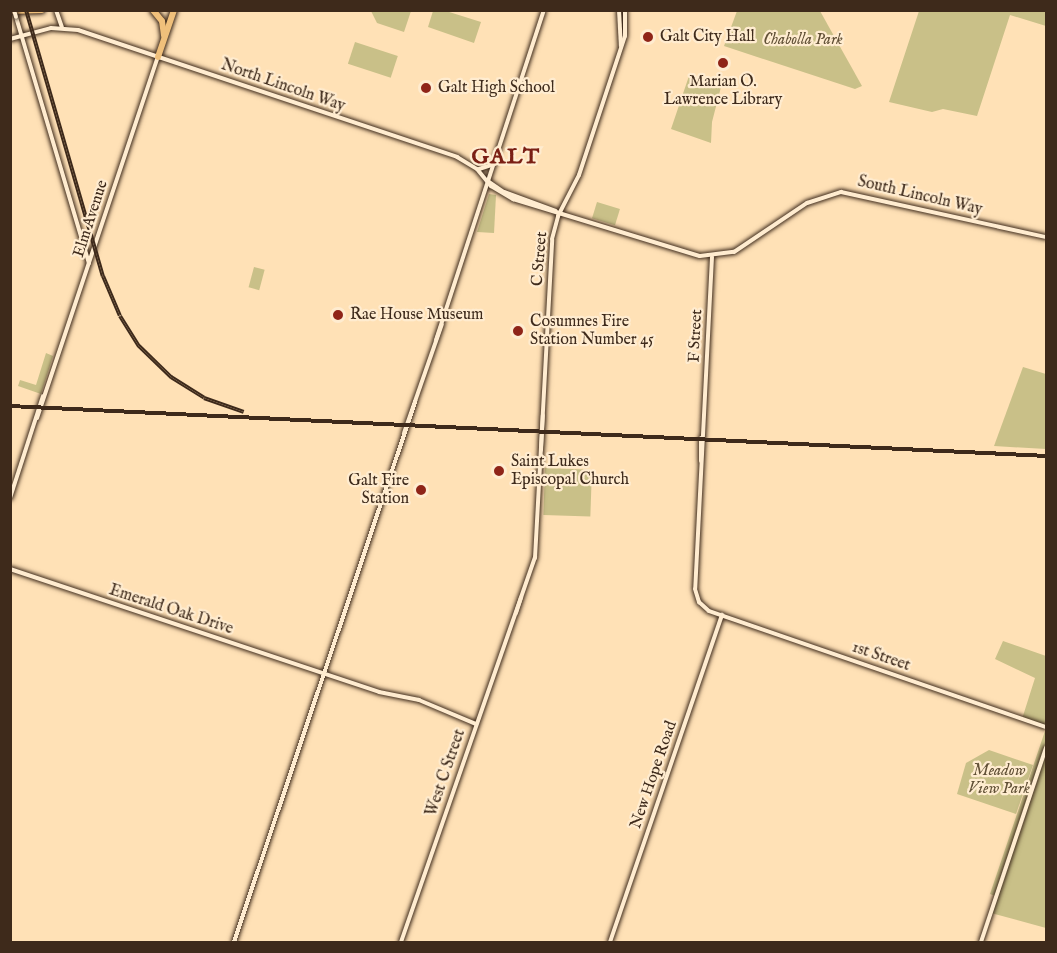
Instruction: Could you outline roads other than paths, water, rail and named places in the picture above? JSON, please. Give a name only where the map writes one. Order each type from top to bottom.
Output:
[{"type":"highway","points":[[12,11],[42,10]]},
{"type":"highway","points":[[153,10],[162,21],[165,38]]},
{"type":"highway","points":[[158,57],[174,10]]},
{"type":"street","points":[[10,39],[62,27],[56,10]]},
{"type":"street","points":[[234,942],[442,324],[544,10]]},
{"type":"street","name":"C Street","points":[[619,10],[621,46]]},
{"type":"street","name":"C Street","points":[[516,613],[536,553],[551,245],[560,212],[579,175],[625,36],[625,10]]},
{"type":"street","points":[[12,11],[16,16],[89,263]]},
{"type":"street","name":"North Lincoln Way","points":[[62,27],[457,157],[477,169],[489,182]]},
{"type":"street","name":"Elm Avenue","points":[[10,498],[158,57]]},
{"type":"street","points":[[477,169],[495,164]]},
{"type":"street","points":[[489,182],[504,192],[560,212],[712,257]]},
{"type":"street","name":"South Lincoln Way","points":[[712,257],[740,250],[813,199],[841,192],[1047,237]]},
{"type":"street","name":"F Street","points":[[708,610],[696,593],[712,257]]},
{"type":"street","name":"Emerald Oak Drive","points":[[10,569],[324,674],[419,700],[476,724]]},
{"type":"street","name":"1st Street","points":[[708,610],[1047,727]]},
{"type":"street","name":"West C Street","points":[[402,942],[516,613]]},
{"type":"street","name":"New Hope Road","points":[[610,942],[722,615]]},
{"type":"street","points":[[981,942],[1047,748]]},
{"type":"railway","points":[[26,10],[103,276],[120,316],[139,346],[171,377],[204,398],[244,412]]},
{"type":"railway","points":[[10,406],[1046,456]]},
{"type":"place","name":"Galt City Hall","points":[[648,37]]},
{"type":"place","name":"Marian O. Lawrence Library","points":[[723,63]]},
{"type":"place","name":"Galt High School","points":[[426,88]]},
{"type":"place","name":"Rae House Museum","points":[[338,315]]},
{"type":"place","name":"Cosumnes Fire Station Number 45","points":[[518,331]]},
{"type":"place","name":"Saint Lukes Episcopal Church","points":[[499,471]]},
{"type":"place","name":"Galt Fire Station","points":[[421,490]]},
{"type":"district","name":"GALT","points":[[506,158]]},
{"type":"park label","name":"Chabolla Park","points":[[803,40]]},
{"type":"park label","name":"Meadow View Park","points":[[999,780]]}]
